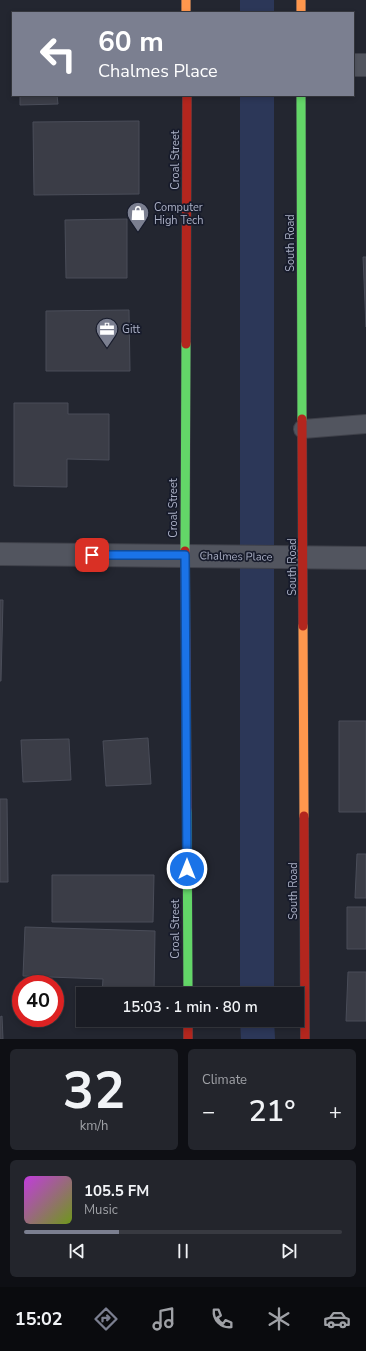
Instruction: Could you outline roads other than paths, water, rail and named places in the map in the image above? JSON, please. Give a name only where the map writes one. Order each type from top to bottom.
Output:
[{"type":"street","points":[[186,0],[186,12]]},
{"type":"street","points":[[301,0],[301,12]]},
{"type":"street","points":[[354,65],[366,65]]},
{"type":"street","name":"Croal Street","points":[[187,96],[185,555],[188,987]]},
{"type":"street","name":"South Road","points":[[301,96],[305,1039]]},
{"type":"street","name":"Chalmes Place","points":[[0,554],[366,558]]},
{"type":"street","points":[[188,1027],[188,1039]]},
{"type":"lane","points":[[303,429],[366,424]]},
{"type":"waterway","points":[[257,0],[257,12]]},
{"type":"waterway","points":[[257,96],[257,987]]},
{"type":"waterway","points":[[257,1027],[258,1039]]},
{"type":"place","name":"Computer High Tech","points":[[138,232]]},
{"type":"place","name":"Gitt","points":[[107,348]]}]
